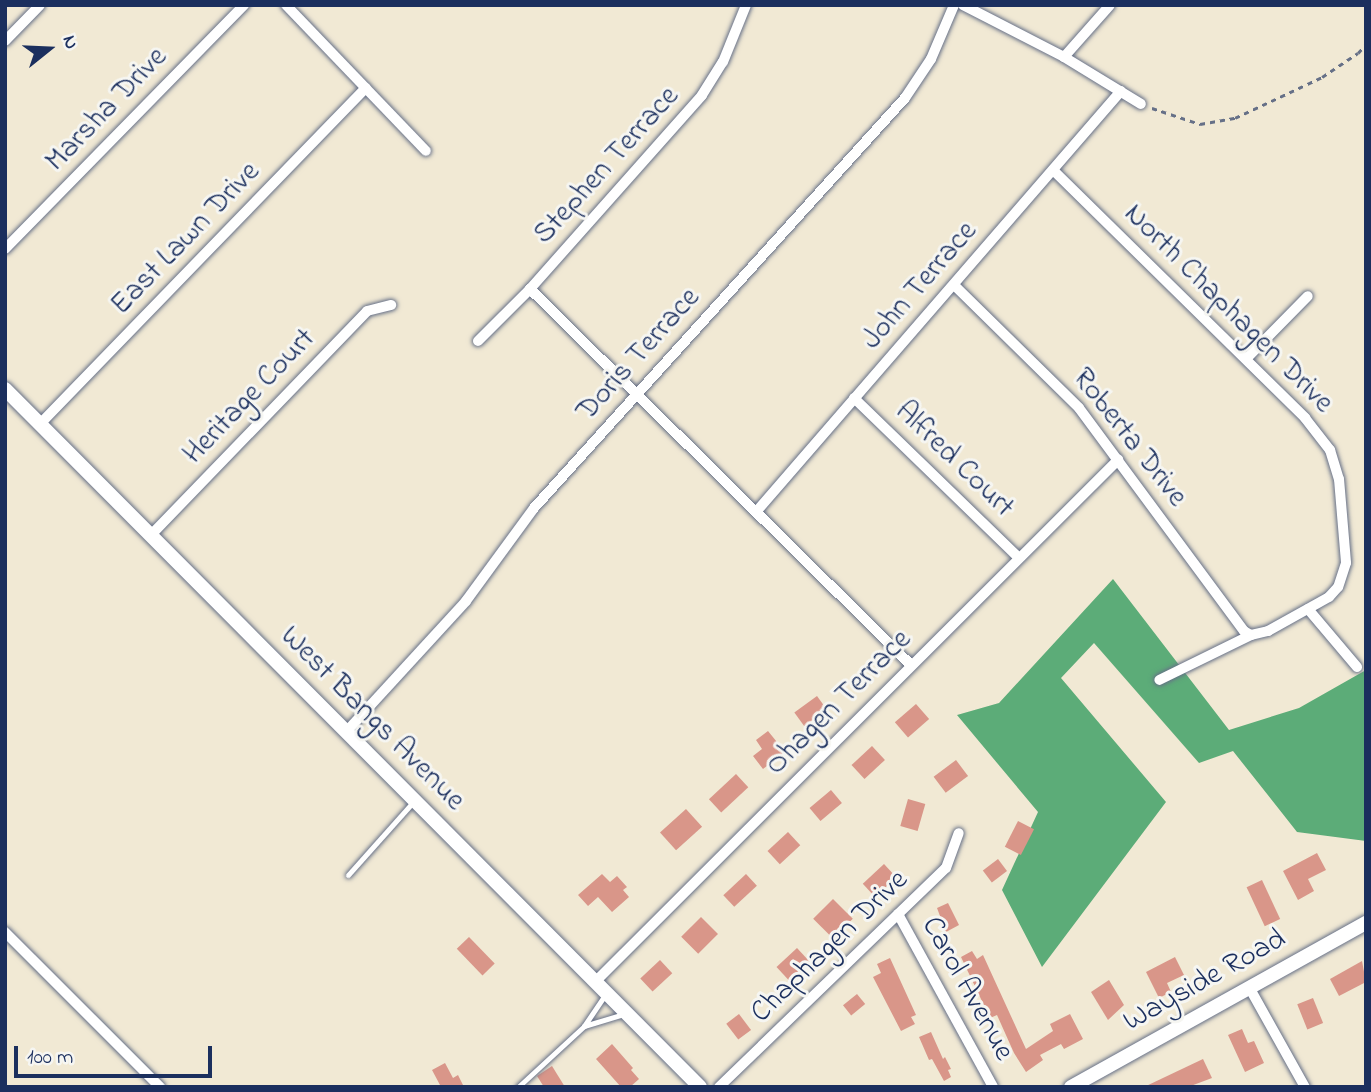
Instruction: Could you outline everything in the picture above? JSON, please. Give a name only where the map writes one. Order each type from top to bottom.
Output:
[{"type":"street","points":[[5,41],[40,5]]},
{"type":"street","name":"Marsha Drive","points":[[5,249],[244,5]]},
{"type":"street","points":[[286,5],[426,151]]},
{"type":"street","name":"Stephen Terrace","points":[[478,341],[530,289],[702,95],[723,62],[747,5]]},
{"type":"street","name":"Doris Terrace","points":[[347,731],[450,621],[534,508],[905,98],[931,59],[954,5]]},
{"type":"street","points":[[963,5],[1065,57],[1141,104]]},
{"type":"street","points":[[1065,57],[1111,5]]},
{"type":"street","name":"East Lawn Drive","points":[[40,424],[366,88]]},
{"type":"street","name":"John Terrace","points":[[756,512],[1121,91]]},
{"type":"street","name":"North Chaphagen Drive","points":[[1053,170],[1323,438],[1336,465],[1346,563],[1338,587],[1308,609],[1269,631],[1251,635],[1159,680]]},
{"type":"street","name":"Roberta Drive","points":[[954,285],[1067,394],[1251,635]]},
{"type":"street","points":[[530,289],[911,665]]},
{"type":"street","points":[[1246,359],[1308,296]]},
{"type":"street","name":"Heritage Court","points":[[151,535],[367,311],[391,304]]},
{"type":"street","name":"West Bangs Avenue","points":[[5,389],[700,1087]]},
{"type":"street","name":"Alfred Court","points":[[855,398],[1019,558]]},
{"type":"street","name":"Ohagen Terrace","points":[[596,981],[1118,460]]},
{"type":"street","points":[[1308,609],[1357,667]]},
{"type":"street","name":"Chaphagen Drive","points":[[719,1087],[949,864],[959,833]]},
{"type":"street","name":"Carol Avenue","points":[[898,914],[993,1087]]},
{"type":"street","name":"Wayside Road","points":[[1071,1087],[1366,923]]},
{"type":"street","points":[[5,932],[160,1087]]},
{"type":"street","points":[[1249,988],[1304,1087]]},
{"type":"lane","points":[[348,875],[415,800]]},
{"type":"lane","points":[[518,1087],[584,1026],[607,993]]},
{"type":"lane","points":[[584,1026],[627,1013]]},
{"type":"path","points":[[1141,104],[1200,124],[1235,118],[1322,77],[1366,44]]},
{"type":"green space","points":[[1113,579],[1229,730],[1299,708],[1366,670],[1366,841],[1297,832],[1233,751],[1199,763],[1094,643],[1061,678],[1166,802],[1042,967],[1002,890],[1038,812],[957,715],[999,703]]},
{"type":"building","points":[[817,696],[827,710],[804,726],[794,712]]},
{"type":"building","points":[[916,704],[929,719],[908,737],[895,722]]},
{"type":"building","points":[[768,731],[785,752],[763,769],[753,756],[762,749],[756,740]]},
{"type":"building","points":[[872,746],[885,760],[864,779],[852,765]]},
{"type":"building","points":[[956,760],[968,776],[946,793],[934,777]]},
{"type":"building","points":[[736,774],[748,787],[721,812],[709,799]]},
{"type":"building","points":[[831,790],[842,803],[820,821],[810,808]]},
{"type":"building","points":[[908,799],[925,804],[918,831],[900,826]]},
{"type":"building","points":[[686,809],[702,827],[676,850],[660,832]]},
{"type":"building","points":[[1018,821],[1034,829],[1021,855],[1005,847]]},
{"type":"building","points":[[788,832],[800,845],[780,864],[768,851]]},
{"type":"building","points":[[1317,853],[1326,870],[1308,879],[1314,891],[1298,900],[1283,871]]},
{"type":"building","points":[[998,859],[1007,871],[992,882],[983,870]]},
{"type":"building","points":[[884,864],[896,877],[875,897],[863,884]]},
{"type":"building","points":[[602,874],[610,882],[617,876],[627,887],[623,890],[629,897],[612,912],[598,897],[588,906],[578,895]]},
{"type":"building","points":[[746,874],[757,886],[734,907],[723,895]]},
{"type":"building","points":[[1262,880],[1280,919],[1265,926],[1247,887]]},
{"type":"building","points":[[833,899],[853,919],[833,939],[813,919]]},
{"type":"building","points":[[948,903],[959,925],[946,932],[937,908]]},
{"type":"building","points":[[701,917],[718,934],[698,954],[681,937]]},
{"type":"building","points":[[469,937],[495,964],[482,975],[457,949]]},
{"type":"building","points":[[797,948],[809,961],[789,980],[777,967]]},
{"type":"building","points":[[972,951],[977,959],[983,955],[1026,1049],[1053,1031],[1050,1024],[1070,1014],[1083,1039],[1064,1049],[1061,1044],[1040,1055],[1043,1060],[1026,1072],[997,1015],[990,1018],[961,957]]},
{"type":"building","points":[[1175,957],[1184,975],[1167,983],[1171,992],[1159,998],[1146,972]]},
{"type":"building","points":[[890,958],[916,1015],[911,1017],[915,1024],[901,1031],[873,977],[881,973],[877,964]]},
{"type":"building","points":[[660,960],[672,973],[653,992],[640,978]]},
{"type":"building","points":[[1362,961],[1366,982],[1339,996],[1330,979]]},
{"type":"building","points":[[1109,980],[1124,1005],[1108,1020],[1091,992]]},
{"type":"building","points":[[857,994],[865,1004],[851,1015],[843,1005]]},
{"type":"building","points":[[1313,998],[1323,1023],[1307,1029],[1297,1004]]},
{"type":"building","points":[[739,1014],[751,1030],[738,1040],[726,1024]]},
{"type":"building","points":[[1242,1029],[1248,1043],[1254,1041],[1264,1063],[1245,1072],[1228,1035]]},
{"type":"building","points":[[931,1032],[943,1059],[945,1057],[951,1069],[948,1070],[951,1077],[944,1081],[932,1059],[929,1060],[919,1037]]},
{"type":"building","points":[[612,1044],[639,1079],[630,1087],[621,1087],[596,1059]]},
{"type":"building","points":[[1203,1059],[1212,1078],[1188,1087],[1144,1087]]},
{"type":"building","points":[[445,1063],[453,1078],[458,1075],[464,1087],[437,1087],[440,1085],[432,1070]]},
{"type":"building","points":[[552,1066],[565,1087],[544,1087],[537,1076]]}]
